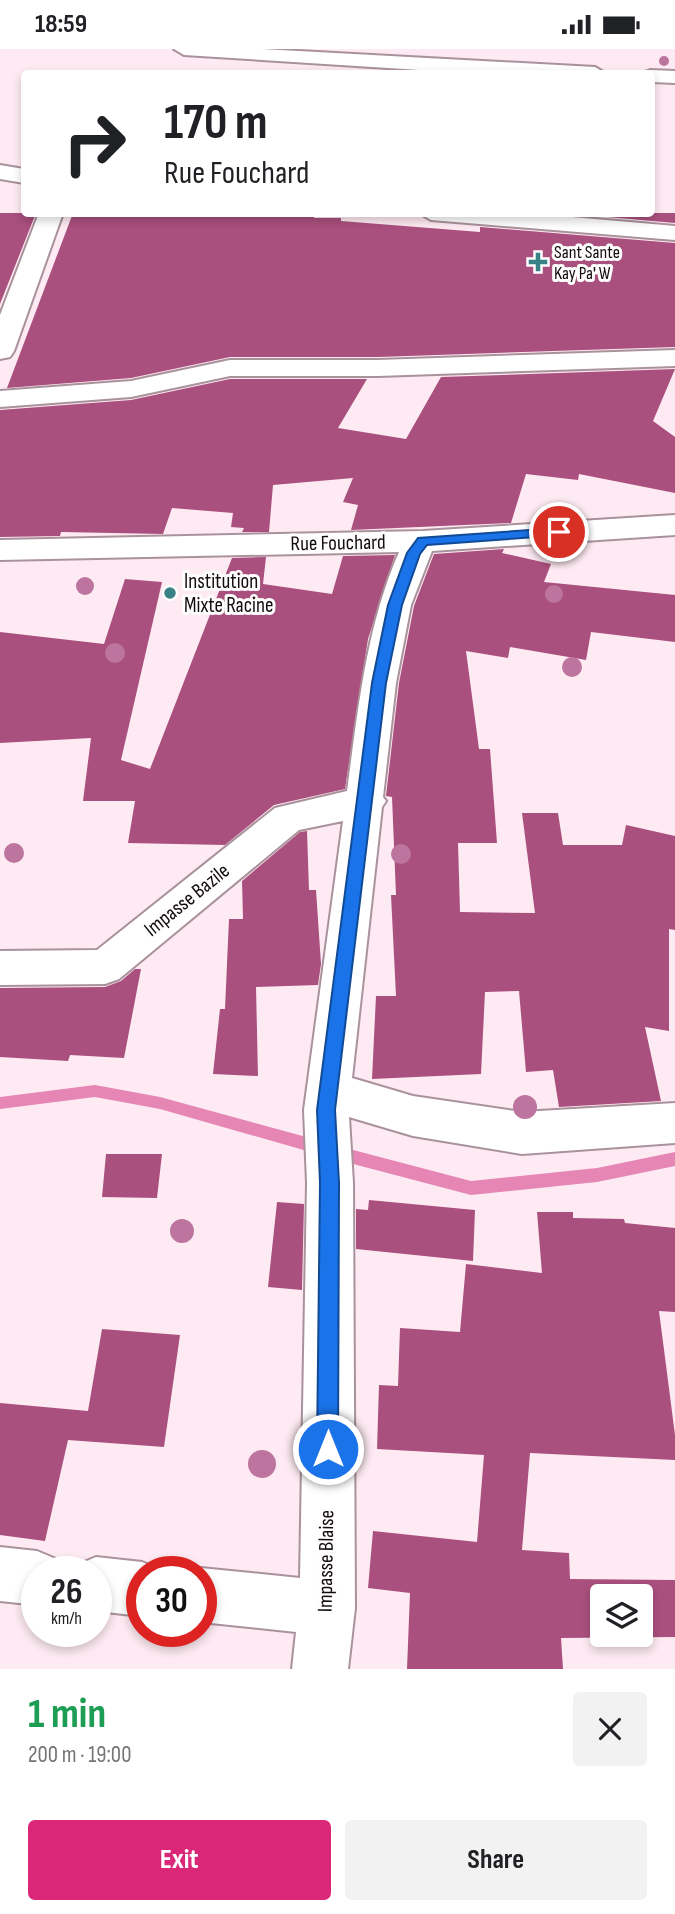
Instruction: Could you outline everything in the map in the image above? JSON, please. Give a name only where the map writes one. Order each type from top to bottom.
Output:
[{"type":"street","points":[[184,49],[346,68],[446,70]]},
{"type":"street","points":[[655,76],[675,77]]},
{"type":"street","points":[[0,172],[21,176]]},
{"type":"street","points":[[0,351],[50,217]]},
{"type":"street","points":[[480,217],[675,233]]},
{"type":"street","points":[[0,399],[131,389],[230,368],[378,367],[675,358]]},
{"type":"street","name":"Rue Fouchard","points":[[0,550],[423,541],[675,525]]},
{"type":"street","name":"Impasse Blaise","points":[[320,1669],[327,1608],[328,1091],[367,801],[379,683],[395,605],[414,553],[423,541]]},
{"type":"street","name":"Impasse Bazile","points":[[0,968],[105,967],[288,818],[367,801]]},
{"type":"street","points":[[328,1091],[413,1116],[522,1133],[675,1123]]},
{"type":"street","points":[[0,1574],[21,1576]]},
{"type":"street","points":[[217,1597],[327,1608]]},
{"type":"building","points":[[0,213],[21,213],[21,217],[34,217],[0,304]]},
{"type":"building","points":[[655,213],[675,213],[675,223],[607,217],[655,217]]},
{"type":"building","points":[[71,217],[341,218],[341,221],[480,232],[480,227],[675,243],[675,347],[378,357],[230,357],[131,378],[7,388]]},
{"type":"building","points":[[675,369],[653,421],[675,437],[675,493],[579,474],[578,480],[526,474],[511,523],[351,530],[358,505],[343,502],[353,478],[273,485],[269,532],[242,532],[244,528],[231,527],[233,513],[172,508],[163,534],[61,532],[60,536],[0,537],[0,410],[131,400],[230,379],[367,379],[338,428],[406,439],[441,377]]},
{"type":"building","points":[[504,549],[502,553],[551,564],[544,582],[675,595],[675,642],[591,632],[586,660],[510,647],[508,658],[466,651],[479,749],[490,749],[497,843],[458,843],[460,912],[535,913],[522,813],[558,813],[563,845],[622,845],[626,825],[675,836],[675,930],[669,929],[669,1031],[645,1027],[661,1101],[559,1107],[553,1070],[526,1072],[519,991],[485,992],[481,1074],[372,1079],[376,996],[396,996],[391,895],[396,895],[392,797],[386,796],[399,683],[414,606],[434,554]]},
{"type":"building","points":[[395,555],[368,639],[345,789],[274,805],[225,845],[128,843],[135,801],[83,801],[91,738],[0,743],[0,632],[104,644],[125,579],[162,582],[121,760],[150,769],[232,558],[266,557],[263,584],[332,594],[343,556]]},
{"type":"building","points":[[307,831],[309,890],[316,890],[321,964],[318,985],[256,987],[258,1076],[213,1074],[220,1009],[225,1009],[229,919],[243,919],[242,881],[300,832]]},
{"type":"building","points":[[135,969],[141,969],[124,1058],[70,1055],[68,1061],[0,1057],[0,988],[105,987],[121,981]]},
{"type":"building","points":[[106,1154],[162,1154],[157,1198],[102,1197]]},
{"type":"building","points":[[369,1200],[475,1210],[473,1261],[356,1249],[356,1209],[368,1210]]},
{"type":"building","points":[[277,1202],[304,1204],[302,1290],[268,1287]]},
{"type":"building","points":[[537,1212],[573,1212],[573,1218],[624,1219],[625,1223],[675,1228],[675,1312],[659,1311],[675,1435],[675,1460],[530,1453],[522,1550],[569,1553],[570,1579],[675,1580],[675,1637],[653,1637],[653,1584],[590,1584],[590,1638],[561,1638],[563,1669],[407,1669],[410,1593],[368,1588],[373,1531],[477,1542],[484,1455],[377,1449],[379,1385],[398,1386],[400,1328],[460,1332],[466,1264],[542,1273]]},
{"type":"building","points":[[102,1329],[180,1335],[164,1447],[68,1440],[45,1541],[0,1535],[0,1403],[88,1411]]},
{"type":"waterway","points":[[0,1103],[95,1091],[160,1103],[321,1148]]},
{"type":"waterway","points":[[338,1153],[471,1188],[597,1175],[675,1159]]},
{"type":"place","name":"Sant Sante Kay Pa' W","points":[[538,262]]},
{"type":"place","name":"Institution Mixte Racine","points":[[170,593]]},
{"type":"route","points":[[328,1449],[330,1183],[326,1110],[367,801],[379,683],[395,605],[414,553],[423,541],[559,532]]}]
